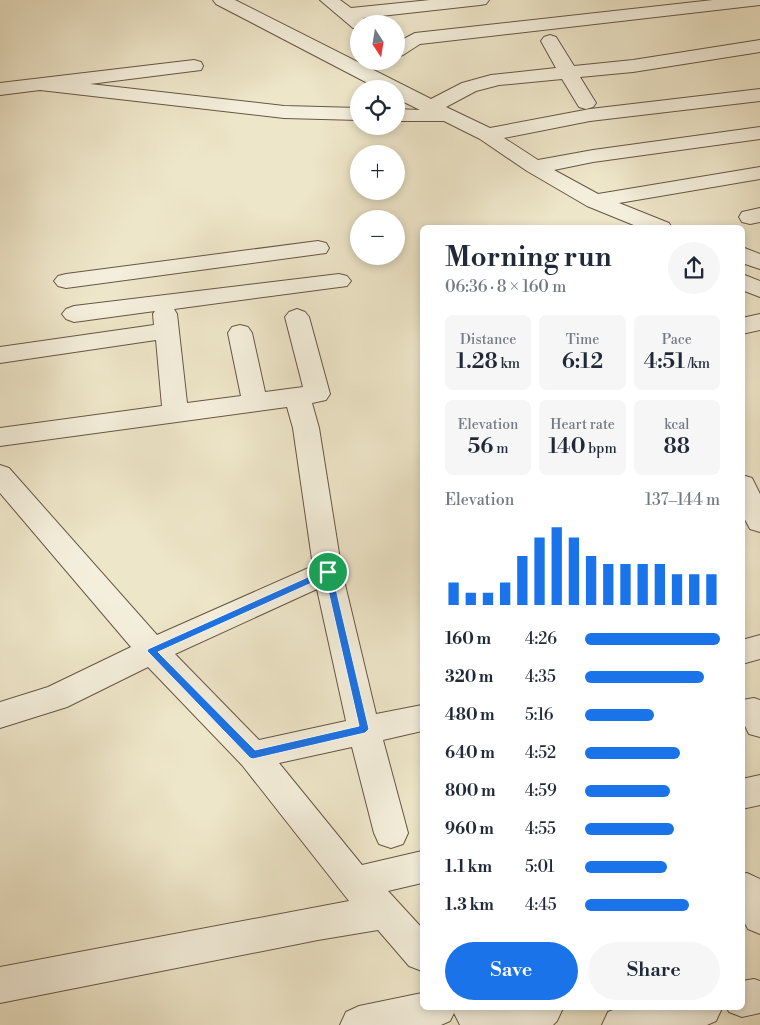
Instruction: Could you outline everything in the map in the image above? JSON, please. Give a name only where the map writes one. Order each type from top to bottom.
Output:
[{"type":"street","points":[[222,0],[376,80]]},
{"type":"street","points":[[329,0],[350,27]]},
{"type":"street","points":[[405,19],[480,0]]},
{"type":"street","points":[[405,45],[415,38],[760,0]]},
{"type":"street","points":[[327,55],[350,35]]},
{"type":"street","points":[[550,41],[586,103]]},
{"type":"street","points":[[433,106],[469,87],[498,78],[634,66],[760,46]]},
{"type":"street","points":[[0,89],[194,66]]},
{"type":"street","points":[[366,75],[372,70]]},
{"type":"street","points":[[38,84],[284,112],[350,114]]},
{"type":"street","points":[[405,93],[487,135],[534,167],[596,201],[654,225]]},
{"type":"street","points":[[534,167],[740,125],[760,95]]},
{"type":"street","points":[[405,115],[452,116]]},
{"type":"street","points":[[487,135],[590,115],[740,125]]},
{"type":"street","points":[[596,201],[760,173]]},
{"type":"street","points":[[66,281],[318,248]]},
{"type":"street","points":[[159,270],[175,412]]},
{"type":"street","points":[[74,314],[339,281]]},
{"type":"street","points":[[745,283],[760,290]]},
{"type":"street","points":[[0,437],[317,394],[297,317]]},
{"type":"street","points":[[745,325],[760,322]]},
{"type":"street","points":[[0,356],[167,331]]},
{"type":"street","points":[[240,333],[255,402]]},
{"type":"street","points":[[297,396],[306,428],[328,572],[391,833]]},
{"type":"street","points":[[0,475],[152,651],[253,755],[355,883],[385,912],[420,952]]},
{"type":"street","points":[[745,491],[760,522]]},
{"type":"street","points":[[0,715],[56,698],[152,651],[328,572]]},
{"type":"street","points":[[745,651],[760,647]]},
{"type":"street","points":[[745,712],[754,710],[760,724]]},
{"type":"street","points":[[253,755],[420,718]]},
{"type":"street","points":[[745,793],[760,790]]},
{"type":"street","points":[[355,883],[420,868]]},
{"type":"street","points":[[0,985],[318,923],[385,912]]},
{"type":"street","points":[[360,1025],[428,1010]]},
{"type":"street","points":[[472,1010],[486,1025]]},
{"type":"street","points":[[500,1025],[538,1014],[542,1010]]},
{"type":"street","points":[[621,1025],[692,1010]]},
{"type":"route","points":[[328,572],[365,729],[253,755],[152,651],[328,572]]}]
